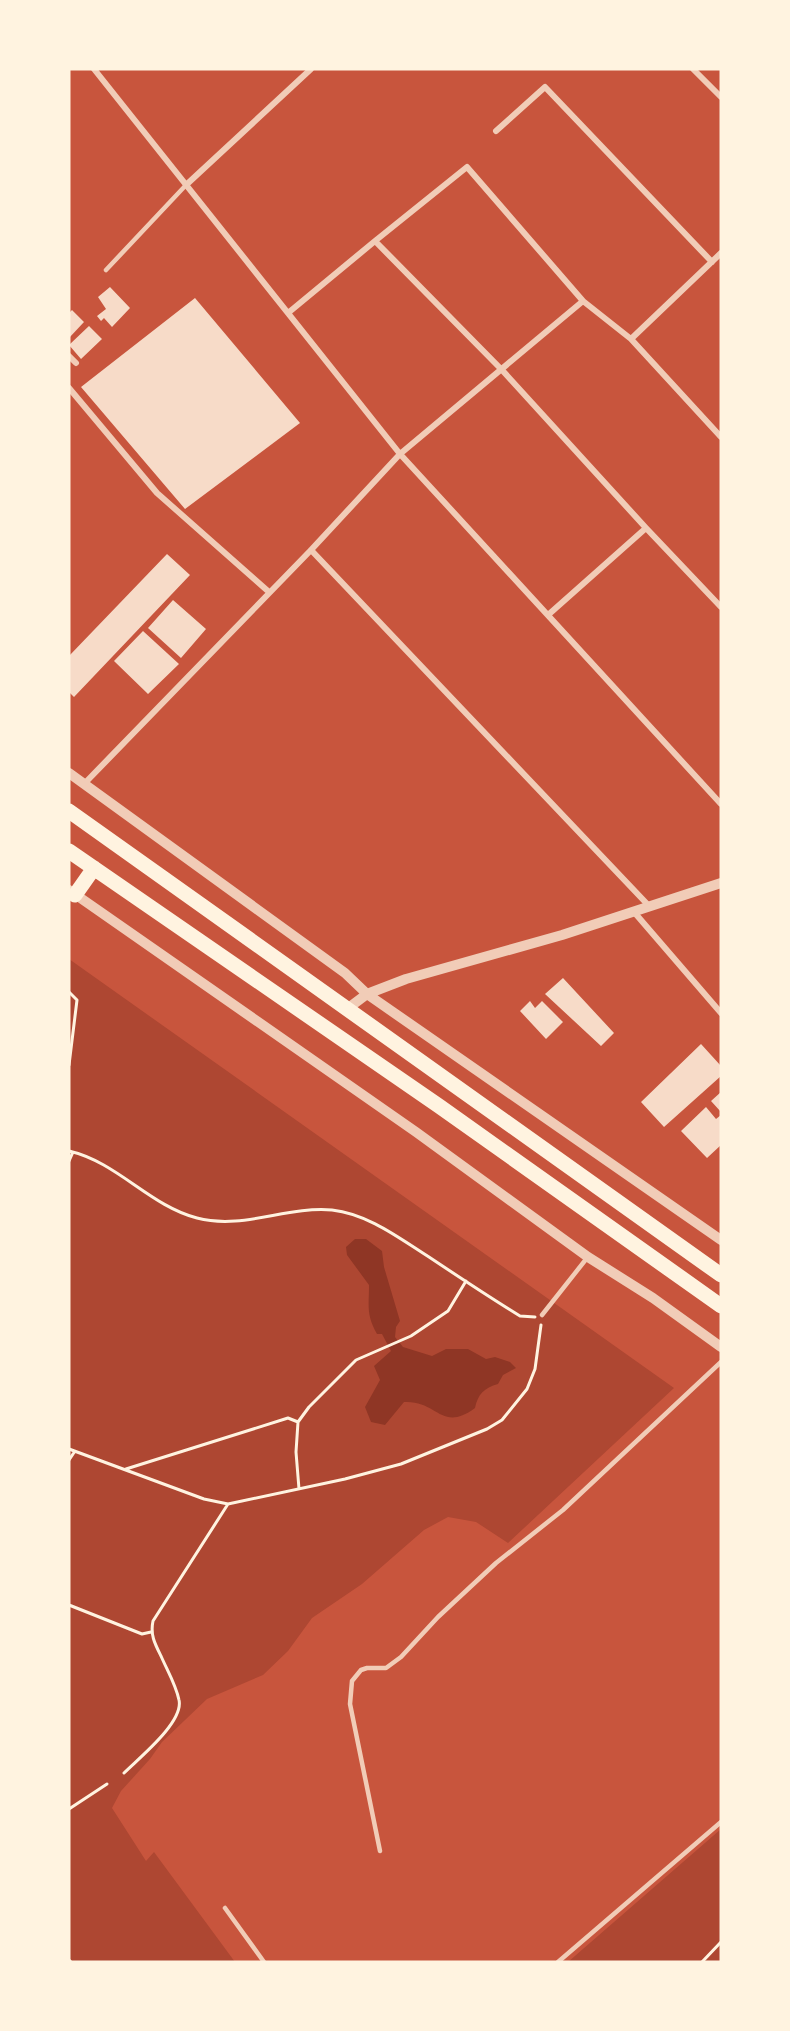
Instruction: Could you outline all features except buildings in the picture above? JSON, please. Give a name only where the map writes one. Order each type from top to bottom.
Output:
[{"type":"highway","points":[[69,811],[721,1275]]},
{"type":"highway","points":[[69,851],[440,1106],[721,1306]]},
{"type":"highway","points":[[72,892],[94,868]]},
{"type":"street","points":[[94,69],[400,453],[721,804]]},
{"type":"street","points":[[186,185],[311,69]]},
{"type":"street","points":[[693,69],[721,97]]},
{"type":"street","points":[[496,131],[545,87],[712,262]]},
{"type":"street","points":[[288,313],[467,167],[583,301],[631,339],[721,437]]},
{"type":"street","points":[[375,241],[502,370],[721,607]]},
{"type":"street","points":[[631,339],[721,253]]},
{"type":"street","points":[[84,784],[311,550],[400,453],[583,301]]},
{"type":"street","points":[[69,356],[76,363]]},
{"type":"street","points":[[69,388],[157,493],[269,592]]},
{"type":"street","points":[[548,615],[646,528]]},
{"type":"street","points":[[311,550],[651,907]]},
{"type":"street","points":[[69,773],[345,973],[367,994],[721,1240]]},
{"type":"street","points":[[347,1009],[367,994],[406,979],[562,935],[721,883]]},
{"type":"street","points":[[72,892],[416,1132],[588,1257],[653,1298],[721,1347]]},
{"type":"street","points":[[634,912],[721,1013]]},
{"type":"lane","points":[[106,270],[186,185]]},
{"type":"lane","points":[[542,1315],[588,1257]]},
{"type":"lane","points":[[380,1851],[350,1704],[352,1681],[361,1670],[386,1668],[401,1657],[438,1617],[496,1563],[563,1510],[721,1362]]},
{"type":"lane","points":[[558,1962],[721,1822]]},
{"type":"lane","points":[[225,1908],[264,1962]]},
{"type":"path","points":[[69,992],[77,1000],[69,1065]]},
{"type":"path","points":[[69,1161],[71,1152],[95,1159],[181,1214],[200,1219],[245,1221],[301,1210],[330,1210],[349,1213],[380,1226],[520,1316],[531,1318],[542,1315],[535,1369],[527,1389],[502,1420],[487,1429],[400,1464],[228,1504],[204,1499],[69,1449]]},
{"type":"path","points":[[299,1489],[296,1452],[298,1422],[326,1387],[356,1360],[411,1336],[448,1311],[466,1281]]},
{"type":"path","points":[[124,1470],[288,1418],[298,1422]]},
{"type":"path","points":[[69,1460],[75,1451]]},
{"type":"path","points":[[124,1773],[166,1731],[180,1709],[180,1700],[151,1632],[153,1621],[228,1504]]},
{"type":"path","points":[[69,1605],[142,1634],[151,1632]]},
{"type":"path","points":[[69,1809],[107,1784]]},
{"type":"path","points":[[702,1962],[721,1942]]},
{"type":"shaded area","points":[[69,959],[674,1388],[508,1543],[476,1522],[448,1517],[424,1530],[362,1584],[312,1618],[288,1651],[263,1675],[207,1699],[162,1742],[121,1791],[112,1808],[146,1861],[154,1852],[235,1962],[69,1962]]},
{"type":"shaded area","points":[[355,1239],[366,1239],[382,1251],[384,1267],[400,1321],[396,1327],[395,1337],[403,1347],[432,1356],[446,1349],[468,1349],[486,1359],[495,1357],[510,1362],[516,1368],[503,1375],[498,1384],[482,1392],[475,1408],[464,1415],[447,1417],[425,1406],[404,1402],[385,1425],[371,1422],[365,1407],[380,1380],[374,1366],[391,1351],[382,1334],[377,1334],[371,1321],[369,1285],[347,1255],[346,1247]]},
{"type":"shaded area","points":[[721,1829],[721,1962],[568,1962]]}]
